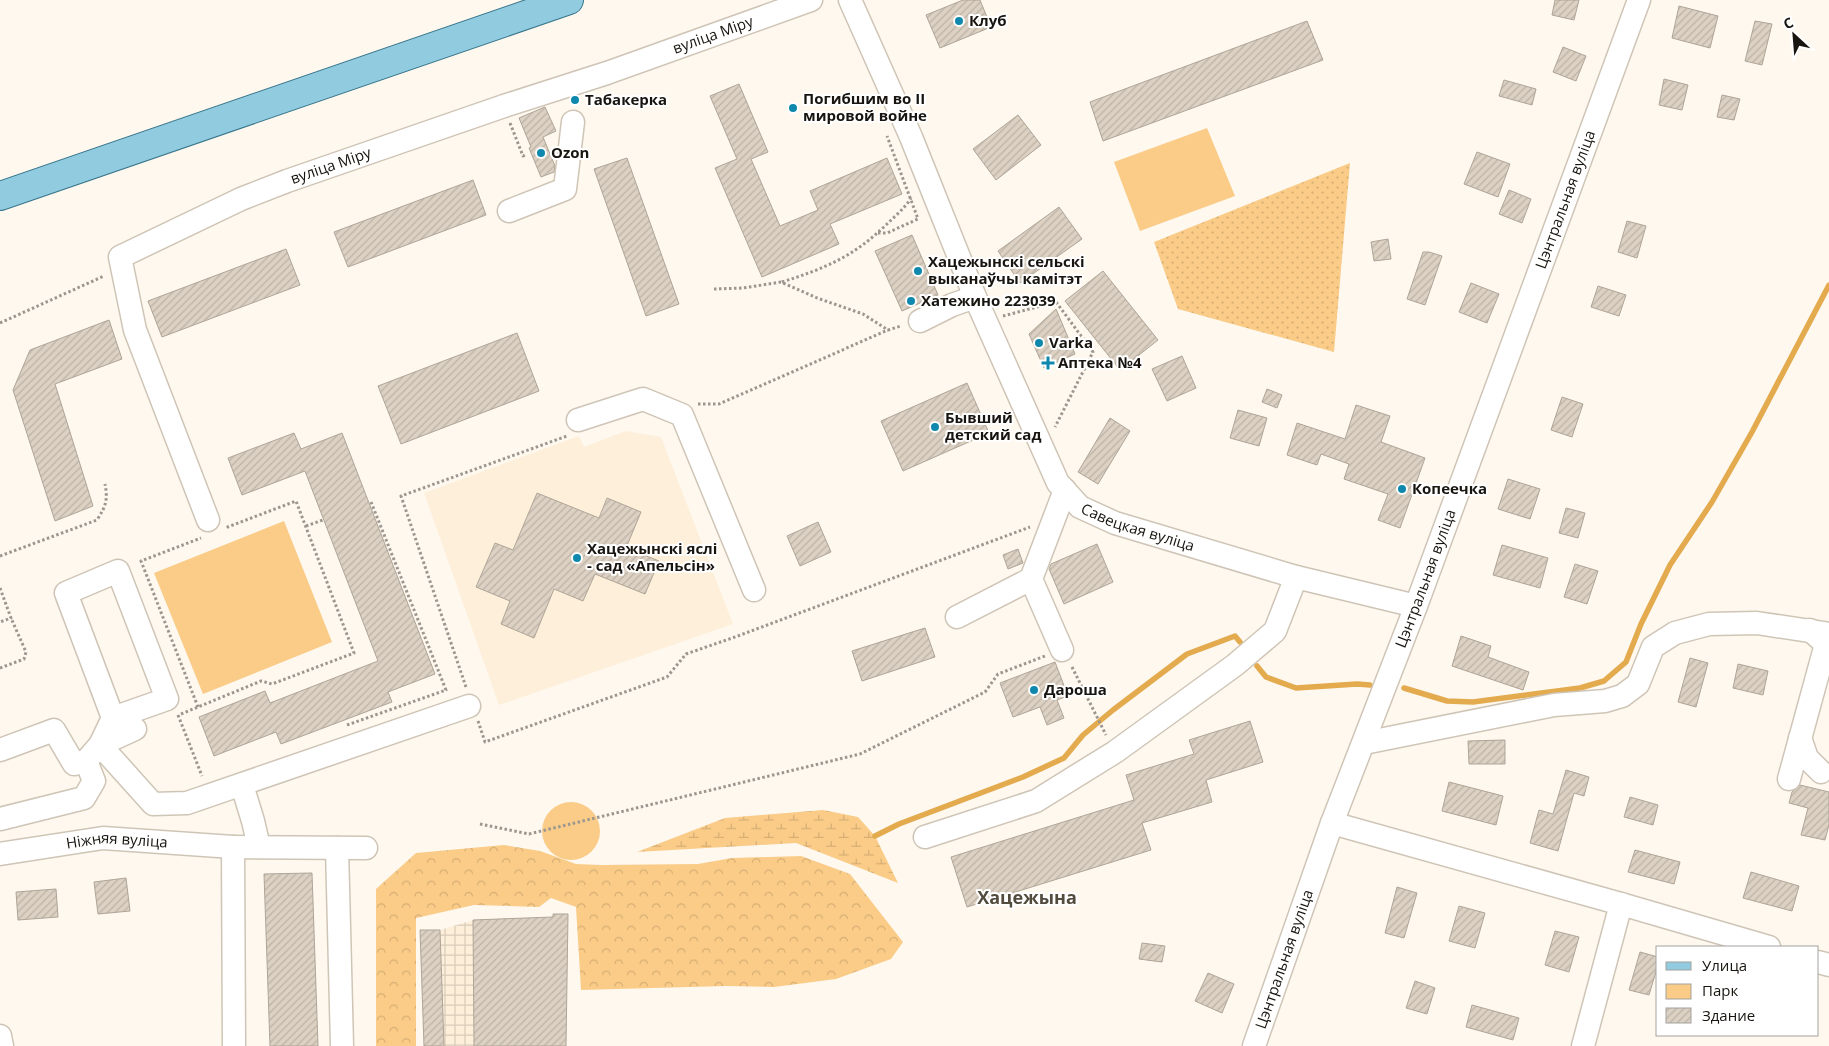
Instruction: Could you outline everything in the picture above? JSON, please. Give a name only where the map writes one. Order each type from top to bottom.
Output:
[{"type":"main road","points":[[0,196],[569,0]]},
{"type":"street","name":"вуліца Міру","points":[[212,528],[135,330],[120,257],[240,199],[287,181],[504,106],[607,74],[811,0]]},
{"type":"street","name":"Савецкая вуліца","points":[[850,0],[911,137],[975,297],[1058,483],[1080,506],[1116,523],[1296,577],[1416,606]]},
{"type":"street","name":"Цэнтральная вуліца","points":[[1254,1046],[1332,823],[1416,606],[1639,0]]},
{"type":"street","points":[[509,212],[565,189],[573,122]]},
{"type":"street","points":[[920,321],[952,305],[975,297]]},
{"type":"street","points":[[574,427],[643,399],[682,415],[754,590]]},
{"type":"street","points":[[957,617],[1031,579],[1065,490]]},
{"type":"street","points":[[0,819],[84,798],[93,762],[113,718],[66,594],[118,570],[167,699],[113,718]]},
{"type":"street","points":[[925,837],[1036,801],[1115,752],[1235,665],[1275,631],[1296,577]]},
{"type":"street","points":[[1031,579],[1062,650]]},
{"type":"street","points":[[1364,742],[1554,705],[1605,702],[1622,696],[1638,684],[1652,647],[1675,633],[1709,624],[1757,623],[1819,632],[1826,644],[1789,779]]},
{"type":"street","points":[[0,750],[54,730],[74,764],[93,762],[129,777],[153,804],[186,804],[471,705]]},
{"type":"street","points":[[93,762],[135,729]]},
{"type":"street","points":[[1800,738],[1807,758],[1821,772]]},
{"type":"street","points":[[93,762],[129,777]]},
{"type":"street","points":[[242,785],[253,821],[258,847]]},
{"type":"street","points":[[1332,823],[1766,946]]},
{"type":"street","name":"Ніжняя вуліца","points":[[0,854],[103,838],[233,847],[366,848]]},
{"type":"street","points":[[233,847],[234,1046]]},
{"type":"street","points":[[337,848],[342,1046]]},
{"type":"street","points":[[1583,1046],[1621,904]]},
{"type":"street","points":[[0,1036],[2,1046]]},
{"type":"path","points":[[510,123],[523,156],[527,154]]},
{"type":"path","points":[[878,233],[887,233],[918,219],[886,134]]},
{"type":"path","points":[[714,289],[743,288],[781,282],[821,270],[842,259],[878,233],[907,205],[911,198]]},
{"type":"path","points":[[781,282],[817,298],[863,314],[888,330]]},
{"type":"path","points":[[986,321],[1056,302],[1093,352],[1044,450]]},
{"type":"path","points":[[692,404],[719,404],[888,330],[920,321]]},
{"type":"path","points":[[574,427],[401,496],[485,742],[667,677],[686,654],[735,638],[1054,518]]},
{"type":"path","points":[[0,556],[97,520],[104,509],[108,496],[105,484]]},
{"type":"path","points":[[170,718],[198,707],[261,680],[272,684],[354,653],[296,501],[212,528],[141,561],[198,707]]},
{"type":"path","points":[[342,726],[446,690],[371,502]]},
{"type":"path","points":[[306,526],[322,520]]},
{"type":"path","points":[[0,589],[26,652],[24,659],[0,668]]},
{"type":"path","points":[[0,622],[11,618]]},
{"type":"path","points":[[480,824],[529,834],[860,754],[984,692],[998,674],[1062,650],[1115,752]]},
{"type":"path","points":[[178,715],[201,776],[210,773]]},
{"type":"shaded area","name":"Хацежынскі яслі - сад «Апельсін»","points":[[626,431],[661,437],[733,624],[499,705],[424,493],[579,436],[584,447]]},
{"type":"shaded area","points":[[540,917],[543,1046],[424,1046],[420,930],[440,930],[473,920]]},
{"type":"green space","points":[[1207,128],[1235,196],[1140,231],[1114,162]]},
{"type":"green space","points":[[1350,163],[1334,352],[1178,309],[1154,242]]},
{"type":"green space","points":[[284,521],[332,642],[203,694],[154,573]]},
{"type":"green space","points":[[571,802],[587,807],[595,815],[600,831],[595,847],[587,855],[571,860],[555,855],[547,847],[542,831],[547,815],[555,807]]},
{"type":"green space","points":[[823,810],[858,817],[875,836],[898,883],[796,843],[637,852],[725,818]]},
{"type":"green space","points":[[504,845],[540,851],[576,864],[601,865],[698,864],[732,858],[801,856],[850,874],[903,942],[891,959],[836,979],[774,987],[726,986],[581,990],[576,907],[551,898],[539,907],[474,905],[416,918],[416,1046],[376,1046],[376,889],[416,853]]},
{"type":"building","name":"Клуб","points":[[963,0],[980,0],[991,27],[940,48],[926,15]]},
{"type":"building","points":[[1555,0],[1579,0],[1574,20],[1552,15]]},
{"type":"building","points":[[1679,6],[1718,16],[1710,48],[1672,38]]},
{"type":"building","points":[[1307,21],[1323,60],[1103,141],[1090,102]]},
{"type":"building","points":[[1755,21],[1772,24],[1762,65],[1745,61]]},
{"type":"building","points":[[1563,47],[1586,56],[1576,81],[1553,72]]},
{"type":"building","points":[[1664,79],[1688,85],[1682,110],[1659,105]]},
{"type":"building","points":[[1504,80],[1536,89],[1532,105],[1499,96]]},
{"type":"building","points":[[739,84],[768,152],[751,159],[780,226],[818,210],[810,191],[887,158],[902,194],[830,224],[839,244],[762,277],[715,168],[737,159],[710,96]]},
{"type":"building","points":[[1722,95],[1740,99],[1734,120],[1717,117]]},
{"type":"building","points":[[545,107],[556,131],[543,137],[555,166],[554,172],[541,177],[519,118]]},
{"type":"building","points":[[1018,115],[1041,145],[996,180],[973,149]]},
{"type":"building","points":[[1477,152],[1510,164],[1498,197],[1464,184]]},
{"type":"building","points":[[627,158],[679,304],[646,316],[594,169]]},
{"type":"building","points":[[473,180],[486,215],[348,267],[334,232]]},
{"type":"building","points":[[1509,190],[1531,199],[1522,223],[1499,214]]},
{"type":"building","points":[[1059,207],[1082,239],[1020,283],[998,251]]},
{"type":"building","points":[[1627,221],[1646,226],[1637,258],[1618,252]]},
{"type":"building","points":[[912,235],[938,295],[902,311],[875,251]]},
{"type":"building","points":[[1388,239],[1391,259],[1374,261],[1371,242]]},
{"type":"building","points":[[286,249],[300,285],[162,337],[148,301]]},
{"type":"building","points":[[1423,252],[1442,256],[1425,305],[1407,299]]},
{"type":"building","points":[[1103,271],[1158,340],[1120,370],[1065,301]]},
{"type":"building","points":[[1471,283],[1499,294],[1487,323],[1459,312]]},
{"type":"building","points":[[1598,286],[1626,295],[1619,316],[1591,307]]},
{"type":"building","points":[[1056,309],[1075,354],[1044,368],[1029,334]]},
{"type":"building","points":[[109,320],[122,359],[55,384],[93,506],[55,521],[13,390],[30,350]]},
{"type":"building","points":[[517,333],[539,391],[401,444],[378,386]]},
{"type":"building","points":[[1182,356],[1196,388],[1167,401],[1152,369]]},
{"type":"building","name":"Бывший детский сад","points":[[967,383],[989,433],[903,471],[881,421]]},
{"type":"building","points":[[1267,389],[1282,395],[1277,408],[1262,402]]},
{"type":"building","points":[[1562,397],[1583,404],[1572,437],[1551,430]]},
{"type":"building","points":[[1356,405],[1390,416],[1381,442],[1425,458],[1400,528],[1378,520],[1388,494],[1344,479],[1349,464],[1321,454],[1317,465],[1287,455],[1297,423],[1345,439]]},
{"type":"building","points":[[1238,410],[1267,418],[1259,446],[1230,438]]},
{"type":"building","points":[[1110,418],[1130,431],[1098,484],[1078,472]]},
{"type":"building","points":[[294,433],[301,449],[342,433],[435,674],[388,692],[392,702],[281,744],[276,732],[214,756],[199,717],[265,691],[270,703],[378,661],[305,471],[242,495],[228,458]]},
{"type":"building","points":[[1508,479],[1540,489],[1530,519],[1498,509]]},
{"type":"building","points":[[537,493],[599,518],[607,498],[641,512],[626,548],[659,561],[645,594],[595,574],[583,601],[554,589],[534,638],[501,624],[510,601],[476,587],[495,543],[513,550]]},
{"type":"building","points":[[1566,508],[1585,513],[1578,538],[1559,533]]},
{"type":"building","points":[[818,522],[831,552],[800,566],[787,536]]},
{"type":"building","points":[[1097,544],[1113,582],[1064,604],[1049,569],[1051,564]]},
{"type":"building","points":[[1502,545],[1548,558],[1540,588],[1493,575]]},
{"type":"building","points":[[1018,549],[1023,563],[1008,569],[1003,555]]},
{"type":"building","points":[[1575,564],[1598,571],[1587,604],[1564,597]]},
{"type":"building","points":[[925,628],[935,657],[862,681],[852,651]]},
{"type":"building","points":[[1461,636],[1491,646],[1488,657],[1529,672],[1523,690],[1452,666]]},
{"type":"building","points":[[1690,658],[1708,663],[1696,707],[1678,702]]},
{"type":"building","name":"Дароша","points":[[1055,662],[1068,696],[1057,700],[1064,718],[1047,725],[1040,707],[1013,717],[1000,683]]},
{"type":"building","points":[[1738,664],[1768,671],[1763,695],[1733,688]]},
{"type":"building","points":[[1250,721],[1263,762],[1206,780],[1212,802],[1142,823],[1151,850],[967,907],[951,857],[1134,800],[1126,775],[1194,754],[1189,740]]},
{"type":"building","points":[[1505,740],[1505,764],[1469,764],[1468,741]]},
{"type":"building","points":[[1566,770],[1589,777],[1584,796],[1574,793],[1558,851],[1530,843],[1539,810],[1553,814]]},
{"type":"building","points":[[1449,782],[1503,796],[1496,825],[1442,811]]},
{"type":"building","points":[[1800,785],[1829,792],[1829,825],[1825,840],[1801,835],[1808,808],[1789,803],[1792,792]]},
{"type":"building","points":[[1630,797],[1658,805],[1653,825],[1624,817]]},
{"type":"building","points":[[1635,850],[1680,862],[1674,884],[1628,872]]},
{"type":"building","points":[[1751,872],[1799,886],[1792,911],[1743,898]]},
{"type":"building","points":[[312,873],[318,1046],[270,1046],[264,874]]},
{"type":"building","points":[[126,878],[130,911],[98,914],[94,882]]},
{"type":"building","points":[[1397,887],[1417,893],[1404,938],[1385,933]]},
{"type":"building","points":[[56,889],[58,917],[18,920],[16,892]]},
{"type":"building","points":[[1459,906],[1485,913],[1475,948],[1449,941]]},
{"type":"building","points":[[553,914],[568,914],[566,1046],[474,1046],[473,920],[553,917]]},
{"type":"building","points":[[420,930],[440,930],[444,1046],[424,1046]]},
{"type":"building","points":[[1555,931],[1579,937],[1569,972],[1545,965]]},
{"type":"building","points":[[1142,943],[1165,946],[1162,962],[1139,959]]},
{"type":"building","points":[[1640,952],[1656,956],[1656,972],[1649,995],[1629,990]]},
{"type":"building","points":[[1208,973],[1234,984],[1222,1013],[1195,1001]]},
{"type":"building","points":[[1415,981],[1435,988],[1427,1014],[1406,1008]]},
{"type":"building","points":[[1472,1005],[1519,1018],[1513,1040],[1466,1027]]},
{"type":"waterway","points":[[1404,688],[1447,701],[1473,702],[1580,688],[1604,681],[1626,662],[1641,624],[1670,565],[1712,502],[1752,432],[1829,285]]},
{"type":"waterway","points":[[875,836],[899,824],[1023,777],[1064,758],[1083,735],[1187,654],[1235,636],[1240,642]]},
{"type":"waterway","points":[[1257,666],[1266,677],[1296,688],[1357,684],[1370,685]]},
{"type":"place","name":"Клуб","points":[[959,21]]},
{"type":"place","name":"Табакерка","points":[[575,100]]},
{"type":"place","name":"Погибшим во II мировой войне","points":[[793,108]]},
{"type":"place","name":"Ozon","points":[[541,153]]},
{"type":"place","name":"Хацежынскі сельскі выканаўчы камітэт","points":[[918,271]]},
{"type":"place","name":"Хатежино 223039","points":[[911,301]]},
{"type":"place","name":"Varka","points":[[1039,343]]},
{"type":"place","name":"Аптека №4","points":[[1048,363]]},
{"type":"place","name":"Бывший детский сад","points":[[935,427]]},
{"type":"place","name":"Копеечка","points":[[1402,489]]},
{"type":"place","name":"Хацежынскі яслі - сад «Апельсін»","points":[[577,558]]},
{"type":"place","name":"Дароша","points":[[1034,690]]},
{"type":"district","name":"Хацежына","points":[[1027,898]]}]
